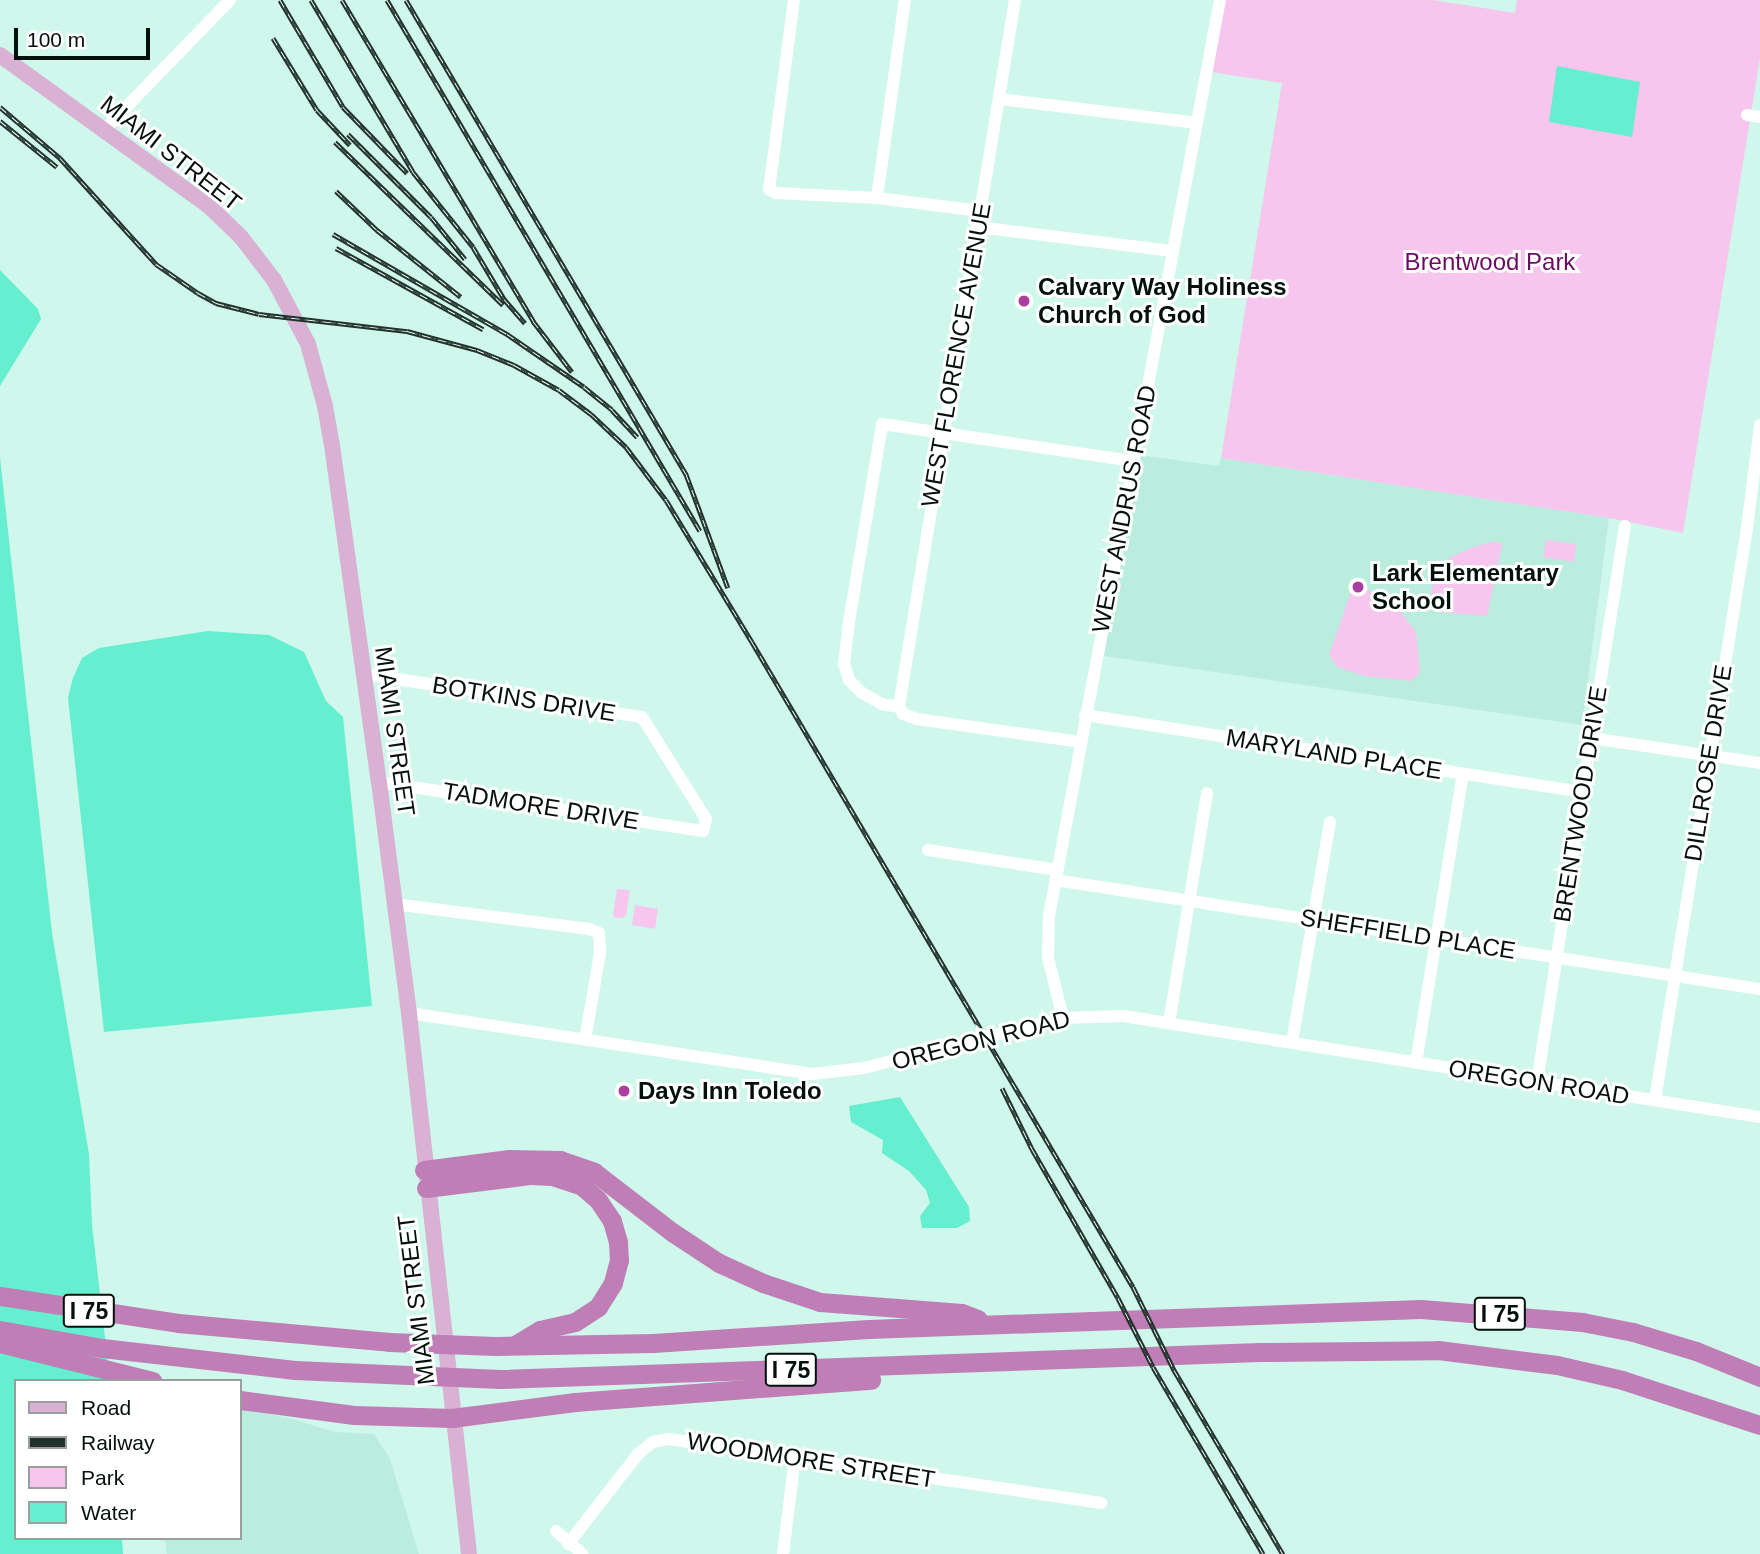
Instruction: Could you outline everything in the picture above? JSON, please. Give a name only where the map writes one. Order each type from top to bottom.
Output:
[{"type":"highway","points":[[425,1179],[523,1158],[560,1160],[594,1172],[672,1232],[719,1263],[763,1283],[820,1301],[962,1313],[992,1325]]},
{"type":"highway","points":[[425,1179],[552,1176],[582,1186],[598,1200],[612,1221],[618,1242],[618,1260],[613,1283],[598,1307],[575,1322],[540,1330],[505,1346]]},
{"type":"highway","name":"I 75","points":[[0,1296],[178,1323],[389,1342],[505,1346],[653,1343],[1231,1315],[1408,1309],[1475,1311],[1582,1322],[1633,1332],[1696,1351],[1760,1377]]},
{"type":"highway","name":"I 75","points":[[0,1330],[166,1355],[295,1370],[500,1379],[1398,1349],[1493,1355],[1622,1380],[1755,1424]]},
{"type":"highway","points":[[0,1343],[144,1379]]},
{"type":"highway","points":[[1696,1351],[1760,1362]]},
{"type":"highway","points":[[242,1400],[354,1415],[452,1418],[575,1402],[708,1390],[1056,1368],[1083,1358]]},
{"type":"main road","name":"MIAMI STREET","points":[[0,55],[210,207],[241,237],[274,280],[308,344],[318,377],[332,446],[379,782],[409,1013],[468,1554]]},
{"type":"street","points":[[105,129],[230,0]]},
{"type":"street","points":[[793,0],[769,189],[780,194],[877,198],[980,211]]},
{"type":"street","points":[[877,198],[905,0]]},
{"type":"street","name":"WEST FLORENCE AVENUE","points":[[900,708],[942,433],[1016,0]]},
{"type":"street","name":"WEST ANDRUS ROAD","points":[[1063,1018],[1051,976],[1047,947],[1056,875],[1220,0]]},
{"type":"street","points":[[999,99],[1196,123]]},
{"type":"street","points":[[977,227],[1172,251]]},
{"type":"street","points":[[1081,742],[917,719],[900,708],[873,701],[849,680],[844,664],[849,622],[882,424],[1133,461]]},
{"type":"street","name":"DILLROSE DRIVE","points":[[1655,1100],[1760,425]]},
{"type":"street","name":"BRENTWOOD DRIVE","points":[[1536,1082],[1625,526]]},
{"type":"street","name":"BOTKINS DRIVE","points":[[364,674],[642,717],[701,807],[706,819],[703,831]]},
{"type":"street","name":"MARYLAND PLACE","points":[[1086,715],[1582,792]]},
{"type":"street","points":[[1591,738],[1760,763]]},
{"type":"street","points":[[1416,1063],[1463,774]]},
{"type":"street","name":"TADMORE DRIVE","points":[[379,782],[703,831]]},
{"type":"street","points":[[1169,1023],[1207,793]]},
{"type":"street","points":[[1292,1042],[1329,822]]},
{"type":"street","name":"SHEFFIELD PLACE","points":[[928,850],[1189,900],[1760,989]]},
{"type":"street","points":[[394,904],[586,928],[599,933],[600,953],[585,1040]]},
{"type":"street","name":"OREGON ROAD","points":[[409,1013],[812,1074],[852,1071],[1063,1018],[1103,1015],[1292,1042],[1760,1117]]},
{"type":"street","name":"WOODMORE STREET","points":[[568,1545],[631,1463],[653,1442],[677,1439],[1101,1503]]},
{"type":"street","points":[[783,1554],[794,1457]]},
{"type":"street","points":[[556,1531],[568,1545],[582,1554]]},
{"type":"shaded area","name":"Lark Elementary School","points":[[1140,455],[1219,466],[1221,458],[1609,518],[1582,725],[1104,656]]},
{"type":"shaded area","points":[[242,1408],[335,1432],[374,1434],[390,1459],[419,1554],[167,1554],[165,1540],[242,1540]]},
{"type":"green space","name":"Brentwood Park","points":[[1223,0],[1433,0],[1515,13],[1517,0],[1760,0],[1760,58],[1683,533],[1609,518],[1221,458],[1282,83],[1211,72]]},
{"type":"green space","points":[[1546,540],[1576,544],[1574,562],[1543,557]]},
{"type":"green space","points":[[1494,541],[1502,544],[1487,616],[1439,612],[1432,604],[1431,593],[1439,563],[1468,549]]},
{"type":"green space","points":[[1354,583],[1393,602],[1416,632],[1420,672],[1412,681],[1364,676],[1337,667],[1329,655]]},
{"type":"green space","points":[[617,889],[630,890],[626,915],[622,918],[615,918],[613,914]]},
{"type":"green space","points":[[635,905],[658,909],[655,929],[632,925]]},
{"type":"water","points":[[1557,66],[1640,82],[1632,137],[1549,122]]},
{"type":"water","points":[[0,270],[38,309],[41,319],[0,386]]},
{"type":"water","points":[[0,458],[52,933],[89,1154],[92,1225],[110,1379],[14,1379],[14,1540],[122,1540],[123,1554],[0,1554]]},
{"type":"water","points":[[208,631],[269,635],[304,652],[326,701],[343,717],[372,1006],[104,1032],[68,698],[73,678],[82,658],[99,648]]},
{"type":"water","points":[[900,1097],[969,1207],[970,1221],[957,1228],[922,1228],[920,1216],[930,1203],[926,1190],[909,1171],[882,1153],[883,1140],[851,1122],[849,1106]]},
{"type":"railway","points":[[280,0],[343,107],[407,173]]},
{"type":"railway","points":[[311,0],[413,172],[473,247],[504,299],[525,323]]},
{"type":"railway","points":[[342,0],[533,321],[572,372]]},
{"type":"railway","points":[[387,0],[700,531]]},
{"type":"railway","points":[[406,0],[686,474],[728,588]]},
{"type":"railway","points":[[273,38],[317,110],[350,145]]},
{"type":"railway","points":[[0,107],[60,158],[156,264],[216,303],[259,314],[407,331],[477,350],[514,365],[559,390],[591,414],[626,447],[666,500],[752,642],[1133,1287],[1174,1370],[1283,1554]]},
{"type":"railway","points":[[0,121],[57,167]]},
{"type":"railway","points":[[348,134],[431,217],[465,259]]},
{"type":"railway","points":[[335,142],[503,305]]},
{"type":"railway","points":[[336,191],[377,230],[461,297]]},
{"type":"railway","points":[[333,234],[507,334],[584,387],[612,410],[637,437]]},
{"type":"railway","points":[[336,248],[483,329]]},
{"type":"railway","points":[[1002,1088],[1032,1149],[1118,1298],[1153,1367],[1263,1554]]},
{"type":"place","name":"Calvary Way Holiness Church of God","points":[[1024,301]]},
{"type":"place","name":"Lark Elementary School","points":[[1358,587]]},
{"type":"place","name":"Days Inn Toledo","points":[[624,1091]]}]
